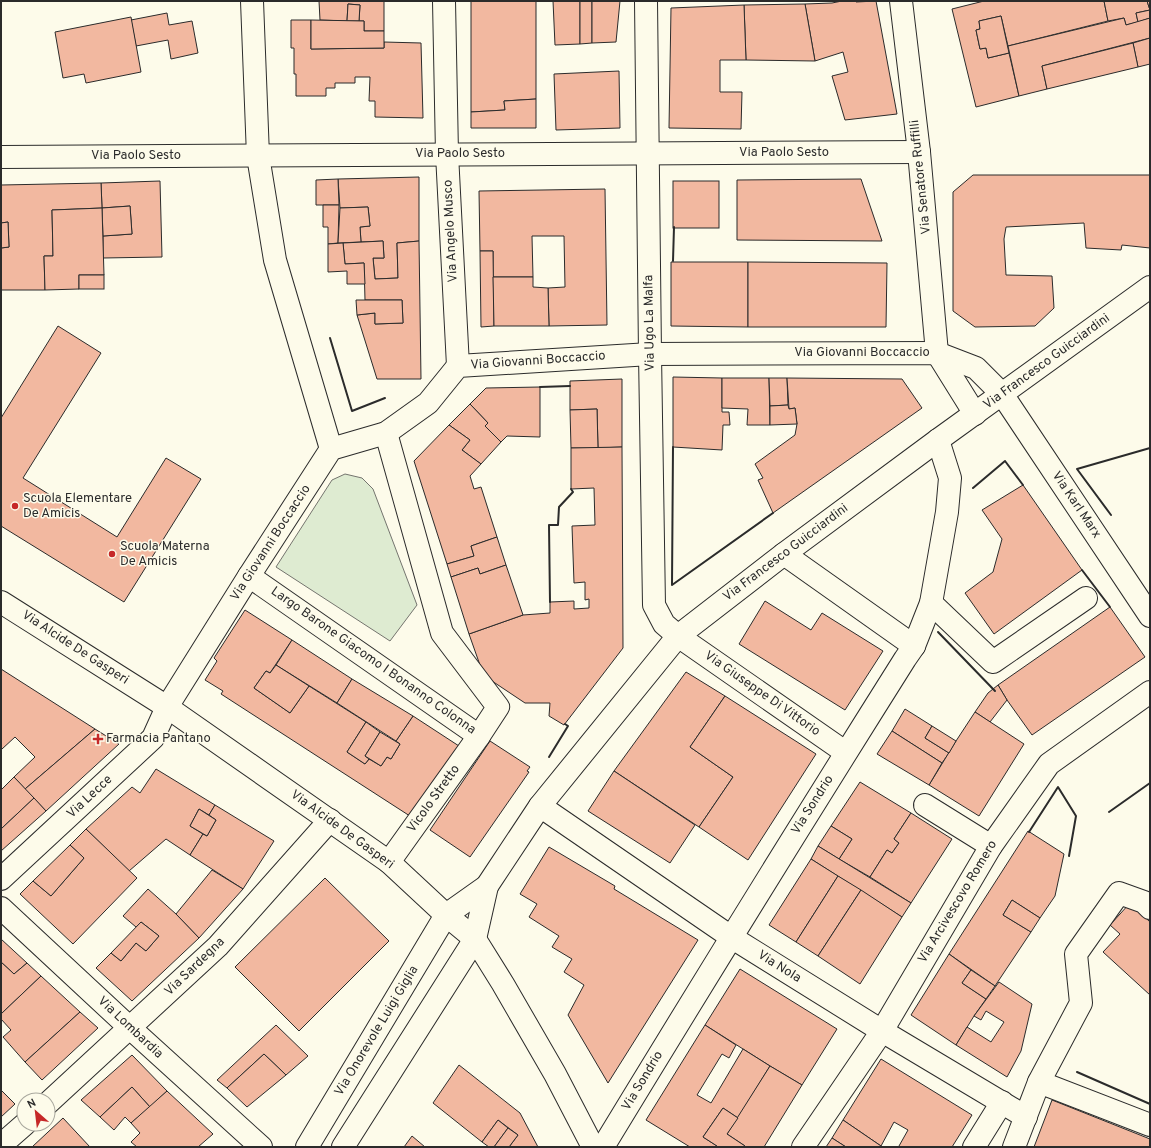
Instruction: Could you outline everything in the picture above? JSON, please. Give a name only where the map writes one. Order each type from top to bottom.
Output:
[{"type":"street","points":[[252,1],[258,156],[275,260],[331,449]]},
{"type":"street","name":"Via Angelo Musco","points":[[444,1],[447,154],[458,366]]},
{"type":"street","name":"Via Ugo La Malfa","points":[[646,1],[654,605],[664,624],[678,636]]},
{"type":"street","name":"Via Senatore Ruffilli","points":[[901,1],[919,152],[937,353]]},
{"type":"street","name":"Via Paolo Sesto","points":[[1,157],[919,152]]},
{"type":"street","name":"Via Francesco Guicciardini","points":[[487,886],[540,806],[678,636],[784,554],[938,440],[1150,287]]},
{"type":"street","points":[[937,353],[975,414]]},
{"type":"street","name":"Via Giovanni Boccaccio","points":[[167,707],[331,449],[386,432],[428,403],[458,366],[650,354],[937,353]]},
{"type":"street","name":"Via Karl Marx","points":[[937,353],[976,368],[1002,394],[1150,616]]},
{"type":"street","name":"Largo Barone Giacomo I Bonanno Colonna","points":[[249,576],[479,736],[498,707],[442,633],[386,432]]},
{"type":"street","name":"Via Sondrio","points":[[603,1147],[845,752],[914,646],[931,603],[947,512],[950,478],[938,440]]},
{"type":"street","points":[[784,554],[914,646]]},
{"type":"street","points":[[931,603],[993,662],[1086,598]]},
{"type":"street","name":"Via Alcide De Gasperi","points":[[1,602],[167,707],[330,820],[389,862],[446,915],[475,939],[555,1074],[593,1147]]},
{"type":"street","name":"Via Giuseppe Di Vittorio","points":[[678,636],[845,752]]},
{"type":"street","name":"Via Arcivescovo Romero","points":[[804,1147],[882,1031],[991,846],[1049,764],[1150,692]]},
{"type":"street","name":"Via Lecce","points":[[1,879],[153,738],[167,707]]},
{"type":"street","name":"Vicolo Stretto","points":[[389,862],[479,736]]},
{"type":"street","points":[[926,805],[991,846]]},
{"type":"street","name":"Via Nola","points":[[540,806],[731,937],[882,1031],[1026,1117]]},
{"type":"street","name":"Via Sardegna","points":[[56,1096],[218,946],[330,820]]},
{"type":"street","points":[[446,915],[487,886]]},
{"type":"street","points":[[344,1147],[475,939],[487,886]]},
{"type":"street","points":[[1014,1147],[1039,1082],[1081,1003],[1076,954],[1119,893],[1144,902],[1150,908]]},
{"type":"street","name":"Via Lombardia","points":[[1,908],[261,1147]]},
{"type":"street","name":"Via Onorevole Luigi Giglia","points":[[308,1147],[446,915]]},
{"type":"street","points":[[1039,1082],[1150,1126]]},
{"type":"street","points":[[974,1147],[1002,1102]]},
{"type":"street","points":[[1,1145],[16,1131]]},
{"type":"green space","points":[[345,474],[362,478],[373,489],[417,605],[390,641],[276,567],[332,480]]},
{"type":"building","points":[[319,1],[384,1],[384,31],[364,31],[364,21],[359,21],[360,5],[348,4],[347,21],[320,20]]},
{"type":"building","points":[[471,1],[536,1],[536,99],[504,101],[505,110],[471,112]]},
{"type":"building","points":[[553,1],[580,1],[580,44],[555,45]]},
{"type":"building","points":[[580,1],[592,1],[592,43],[580,44]]},
{"type":"building","points":[[592,1],[620,1],[616,42],[592,43]]},
{"type":"building","points":[[842,1],[876,1],[897,114],[845,120],[832,76],[848,72],[843,52],[815,61],[805,4]]},
{"type":"building","points":[[984,1],[1104,1],[1108,21],[1008,46],[1001,16],[979,21],[980,29],[976,30],[980,49],[986,48],[988,58],[1009,53],[1019,96],[976,107],[952,9]]},
{"type":"building","points":[[1104,1],[1147,1],[1150,10],[1136,13],[1138,22],[1126,25],[1124,18],[1108,21]]},
{"type":"building","points":[[1147,1],[1150,1],[1150,10]]},
{"type":"building","points":[[348,4],[360,5],[359,21],[347,21]]},
{"type":"building","points":[[805,4],[815,61],[746,60],[744,5]]},
{"type":"building","points":[[744,5],[746,60],[720,60],[720,92],[742,92],[741,129],[669,128],[671,8]]},
{"type":"building","points":[[1150,10],[1150,18],[1138,22],[1136,13]]},
{"type":"building","points":[[167,13],[169,25],[192,21],[198,53],[171,59],[168,40],[136,46],[131,20]]},
{"type":"building","points":[[1001,16],[1009,53],[988,58],[986,48],[980,49],[976,30],[980,29],[979,21]]},
{"type":"building","points":[[131,17],[141,72],[86,83],[84,74],[63,78],[55,32]]},
{"type":"building","points":[[1124,18],[1126,25],[1150,18],[1150,38],[1042,66],[1047,89],[1019,96],[1008,46]]},
{"type":"building","points":[[291,20],[311,20],[311,49],[384,48],[384,42],[421,43],[423,118],[375,117],[375,101],[369,101],[370,77],[355,77],[355,83],[335,83],[335,88],[326,88],[326,96],[296,96],[294,48],[291,48]]},
{"type":"building","points":[[311,20],[364,21],[364,31],[384,31],[384,48],[311,49]]},
{"type":"building","points":[[1150,38],[1150,64],[1138,67],[1133,43]]},
{"type":"building","points":[[1133,43],[1138,67],[1047,89],[1042,66]]},
{"type":"building","points":[[619,71],[620,128],[556,130],[554,74]]},
{"type":"building","points":[[536,99],[536,128],[471,128],[471,112],[505,110],[504,101]]},
{"type":"building","points":[[973,175],[1150,175],[1150,248],[1122,245],[1121,250],[1086,248],[1084,223],[1006,227],[1004,239],[1006,275],[1052,276],[1054,308],[1035,326],[975,327],[953,311],[953,192]]},
{"type":"building","points":[[419,177],[419,241],[397,243],[398,278],[375,279],[373,258],[384,258],[383,241],[361,242],[360,227],[370,226],[368,207],[340,208],[338,179]]},
{"type":"building","points":[[338,179],[339,205],[316,205],[316,180]]},
{"type":"building","points":[[861,179],[882,241],[737,240],[737,180]]},
{"type":"building","points":[[160,181],[162,257],[103,258],[103,236],[132,234],[130,206],[102,208],[101,183]]},
{"type":"building","points":[[673,181],[719,181],[719,228],[673,228]]},
{"type":"building","points":[[101,183],[102,208],[52,210],[53,256],[44,256],[45,290],[1,290],[1,248],[9,247],[8,222],[1,223],[1,185]]},
{"type":"building","points":[[605,189],[607,325],[549,326],[548,288],[565,287],[564,236],[532,236],[533,277],[493,277],[493,251],[480,251],[479,191]]},
{"type":"building","points":[[323,205],[339,205],[338,243],[328,244],[328,227],[323,227]]},
{"type":"building","points":[[130,206],[132,234],[103,236],[102,208]]},
{"type":"building","points":[[368,207],[370,226],[360,227],[361,242],[338,243],[340,208]]},
{"type":"building","points":[[102,208],[104,275],[79,275],[79,289],[45,290],[44,256],[53,256],[52,210]]},
{"type":"building","points":[[8,222],[9,247],[1,248],[1,223]]},
{"type":"building","points":[[383,241],[384,258],[373,258],[375,279],[398,278],[397,243],[419,241],[421,379],[377,379],[357,315],[375,313],[375,324],[403,323],[402,300],[365,300],[364,263],[345,264],[343,243]]},
{"type":"building","points":[[343,243],[345,264],[364,263],[365,284],[347,284],[347,271],[328,272],[328,244]]},
{"type":"building","points":[[480,251],[493,251],[494,326],[481,327]]},
{"type":"building","points":[[671,262],[748,262],[748,327],[671,326]]},
{"type":"building","points":[[748,262],[887,263],[886,327],[748,327]]},
{"type":"building","points":[[79,275],[104,275],[104,289],[79,289]]},
{"type":"building","points":[[493,277],[533,277],[533,287],[548,288],[549,326],[494,326]]},
{"type":"building","points":[[356,300],[402,300],[403,323],[375,324],[375,313],[357,315]]},
{"type":"building","points":[[58,326],[101,353],[23,478],[117,537],[166,458],[201,479],[124,602],[1,526],[1,418]]},
{"type":"building","points":[[673,377],[722,378],[722,412],[729,412],[730,425],[723,425],[722,450],[673,447]]},
{"type":"building","points":[[722,378],[769,378],[770,425],[747,425],[748,409],[722,408]]},
{"type":"building","points":[[769,378],[787,378],[788,405],[770,406]]},
{"type":"building","points":[[787,378],[902,379],[922,408],[773,513],[758,480],[763,478],[755,464],[795,435],[797,424],[795,408],[789,409]]},
{"type":"building","points":[[622,379],[622,447],[598,448],[597,409],[570,410],[570,381]]},
{"type":"building","points":[[540,387],[540,437],[507,436],[501,442],[485,426],[488,423],[470,404],[486,388]]},
{"type":"building","points":[[470,404],[488,423],[485,426],[501,442],[481,464],[462,450],[470,440],[449,425]]},
{"type":"building","points":[[788,405],[789,409],[795,408],[797,424],[770,425],[770,406]]},
{"type":"building","points":[[597,409],[598,448],[571,448],[570,410]]},
{"type":"building","points":[[449,425],[470,440],[462,450],[481,464],[470,476],[474,489],[481,487],[497,537],[471,546],[474,556],[447,564],[414,461]]},
{"type":"building","points":[[622,447],[623,648],[564,725],[549,716],[550,703],[525,703],[492,681],[481,668],[469,634],[523,615],[550,613],[550,602],[574,601],[574,609],[589,608],[589,599],[585,600],[585,582],[574,583],[572,526],[595,525],[594,488],[571,489],[571,448]]},
{"type":"building","points":[[1023,485],[1082,570],[994,634],[965,593],[993,572],[1002,539],[982,510]]},
{"type":"building","points":[[497,537],[506,565],[480,574],[478,568],[451,577],[447,564],[474,556],[471,546]]},
{"type":"building","points":[[506,565],[523,615],[469,634],[451,577],[478,568],[480,574]]},
{"type":"building","points":[[765,601],[811,630],[822,613],[883,651],[845,710],[739,644]]},
{"type":"building","points":[[1110,607],[1145,657],[1032,735],[998,685]]},
{"type":"building","points":[[245,610],[292,640],[270,673],[266,671],[254,688],[290,713],[309,686],[366,722],[347,752],[365,764],[369,759],[381,766],[387,757],[391,759],[400,744],[396,741],[413,716],[459,746],[413,818],[221,694],[223,691],[205,680],[217,661],[214,658]]},
{"type":"building","points":[[292,640],[352,679],[337,703],[276,665]]},
{"type":"building","points":[[276,665],[309,686],[290,713],[254,688],[266,671],[270,673]]},
{"type":"building","points":[[1,669],[95,729],[25,789],[14,777],[35,757],[15,737],[2,749],[1,748]]},
{"type":"building","points":[[686,672],[725,696],[690,747],[733,777],[699,827],[614,771]]},
{"type":"building","points":[[352,679],[413,716],[396,741],[337,703]]},
{"type":"building","points":[[998,685],[1007,700],[990,722],[975,712],[988,693]]},
{"type":"building","points":[[725,696],[816,754],[748,860],[699,827],[733,777],[690,747]]},
{"type":"building","points":[[905,709],[932,726],[925,738],[949,753],[942,763],[892,731]]},
{"type":"building","points":[[975,712],[1024,744],[979,816],[929,785]]},
{"type":"building","points":[[366,722],[380,732],[365,756],[369,759],[365,764],[347,752]]},
{"type":"building","points":[[932,726],[956,741],[949,753],[925,738]]},
{"type":"building","points":[[95,729],[119,744],[46,811],[25,789]]},
{"type":"building","points":[[892,731],[942,763],[929,785],[877,754]]},
{"type":"building","points":[[380,732],[400,744],[391,759],[387,757],[381,766],[365,756]]},
{"type":"building","points":[[490,741],[530,767],[527,771],[529,772],[470,857],[430,830]]},
{"type":"building","points":[[156,769],[215,805],[209,815],[199,809],[190,826],[203,834],[190,855],[166,839],[129,871],[86,829],[132,787],[140,793]]},
{"type":"building","points":[[614,771],[695,825],[670,863],[588,811]]},
{"type":"building","points":[[14,777],[34,798],[1,829],[1,790]]},
{"type":"building","points":[[860,782],[911,813],[894,839],[899,843],[892,853],[887,850],[870,877],[839,859],[852,839],[831,826]]},
{"type":"building","points":[[34,798],[46,811],[1,851],[1,829]]},
{"type":"building","points":[[215,805],[274,841],[243,889],[190,855],[203,834],[207,836],[216,820],[209,815]]},
{"type":"building","points":[[199,809],[216,820],[207,836],[190,826]]},
{"type":"building","points":[[911,813],[952,839],[911,903],[870,877],[887,850],[892,853],[899,843],[894,839]]},
{"type":"building","points":[[831,826],[852,839],[839,859],[818,846]]},
{"type":"building","points":[[86,829],[137,878],[73,944],[20,894],[33,881],[51,896],[84,858],[70,845]]},
{"type":"building","points":[[1028,831],[1064,854],[1055,896],[1040,918],[1012,900],[1003,915],[1031,932],[995,986],[949,954]]},
{"type":"building","points":[[70,845],[84,858],[51,896],[33,881]]},
{"type":"building","points":[[818,846],[911,903],[902,917],[811,859]]},
{"type":"building","points":[[549,847],[615,886],[614,889],[698,940],[608,1083],[568,1015],[584,985],[564,972],[572,959],[552,947],[559,936],[529,917],[537,904],[520,894]]},
{"type":"building","points":[[811,859],[838,876],[796,942],[769,925]]},
{"type":"building","points":[[212,870],[243,889],[199,938],[176,914]]},
{"type":"building","points":[[838,876],[861,890],[818,956],[796,942]]},
{"type":"building","points":[[325,878],[389,941],[299,1031],[235,967]]},
{"type":"building","points":[[148,889],[176,914],[199,938],[132,1001],[96,968],[111,953],[121,961],[136,943],[146,951],[159,936],[141,922],[136,927],[123,916]]},
{"type":"building","points":[[861,890],[902,917],[860,984],[818,956]]},
{"type":"building","points":[[1012,900],[1040,918],[1031,932],[1003,915]]},
{"type":"building","points":[[1130,903],[1150,922],[1150,995],[1103,952],[1120,934],[1110,925]]},
{"type":"building","points":[[141,922],[159,936],[146,951],[136,943],[121,961],[111,953]]},
{"type":"building","points":[[1,939],[27,963],[14,974],[1,962]]},
{"type":"building","points":[[949,954],[971,970],[962,983],[986,999],[956,1045],[911,1015]]},
{"type":"building","points":[[1,962],[14,974],[27,963],[41,976],[1,1014]]},
{"type":"building","points":[[740,969],[837,1029],[802,1085],[705,1025]]},
{"type":"building","points":[[971,970],[995,986],[986,999],[962,983]]},
{"type":"building","points":[[41,976],[80,1012],[25,1062],[3,1037],[11,1030],[1,1019],[1,1014]]},
{"type":"building","points":[[999,982],[1032,1004],[1021,1051],[1007,1077],[956,1045],[967,1027],[991,1042],[1004,1022],[986,1011],[981,1020],[974,1016]]},
{"type":"building","points":[[80,1012],[98,1028],[42,1080],[25,1062]]},
{"type":"building","points":[[276,1025],[308,1056],[286,1075],[264,1054],[227,1088],[217,1080]]},
{"type":"building","points":[[705,1025],[736,1045],[729,1058],[722,1054],[697,1095],[711,1103],[743,1049],[770,1066],[738,1118],[723,1108],[703,1137],[717,1146],[690,1147],[646,1120]]},
{"type":"building","points":[[264,1054],[286,1075],[247,1107],[227,1088]]},
{"type":"building","points":[[132,1055],[167,1091],[150,1107],[132,1087],[100,1117],[81,1100]]},
{"type":"building","points":[[881,1059],[972,1115],[952,1147],[900,1147],[899,1146],[908,1130],[894,1122],[881,1146],[843,1120]]},
{"type":"building","points":[[459,1065],[520,1113],[538,1147],[509,1147],[518,1135],[498,1120],[482,1142],[433,1103]]},
{"type":"building","points":[[770,1066],[802,1085],[764,1147],[745,1147],[727,1134]]},
{"type":"building","points":[[132,1087],[150,1107],[131,1123],[125,1117],[114,1130],[100,1117]]},
{"type":"building","points":[[1,1090],[15,1104],[1,1117]]},
{"type":"building","points":[[167,1091],[213,1134],[198,1147],[137,1147],[131,1142],[140,1133],[131,1123]]},
{"type":"building","points":[[1052,1100],[1150,1139],[1150,1147],[1034,1147]]},
{"type":"building","points":[[723,1108],[738,1118],[727,1134],[745,1147],[716,1147],[717,1146],[703,1137]]},
{"type":"building","points":[[63,1118],[90,1147],[32,1147],[48,1132],[56,1132],[56,1125]]},
{"type":"building","points":[[498,1120],[508,1128],[494,1147],[489,1147],[482,1142]]},
{"type":"building","points":[[843,1120],[883,1147],[846,1147],[832,1138]]},
{"type":"building","points":[[508,1128],[518,1135],[509,1147],[494,1147]]},
{"type":"building","points":[[412,1136],[425,1147],[404,1147]]},
{"type":"building","points":[[832,1138],[846,1147],[826,1147]]},
{"type":"wall","points":[[673,261],[674,227]]},
{"type":"wall","points":[[330,338],[352,411],[385,398]]},
{"type":"wall","points":[[540,387],[570,386]]},
{"type":"wall","points":[[673,447],[672,585],[773,513]]},
{"type":"wall","points":[[1111,515],[1077,469],[1150,448]]},
{"type":"wall","points":[[973,488],[1005,461],[1023,485]]},
{"type":"wall","points":[[550,602],[549,525],[558,525],[559,507],[573,492],[571,489]]},
{"type":"wall","points":[[1082,570],[1110,607]]},
{"type":"wall","points":[[938,632],[995,691]]},
{"type":"wall","points":[[549,757],[568,726],[565,724]]},
{"type":"wall","points":[[1109,812],[1150,783]]},
{"type":"wall","points":[[1029,832],[1058,787],[1076,816],[1069,856]]},
{"type":"wall","points":[[1077,1072],[1150,1104]]},
{"type":"place","name":"Scuola Elementare De Amicis","points":[[15,506]]},
{"type":"place","name":"Scuola Materna De Amicis","points":[[112,554]]},
{"type":"place","name":"Farmacia Pantano","points":[[98,739]]}]
